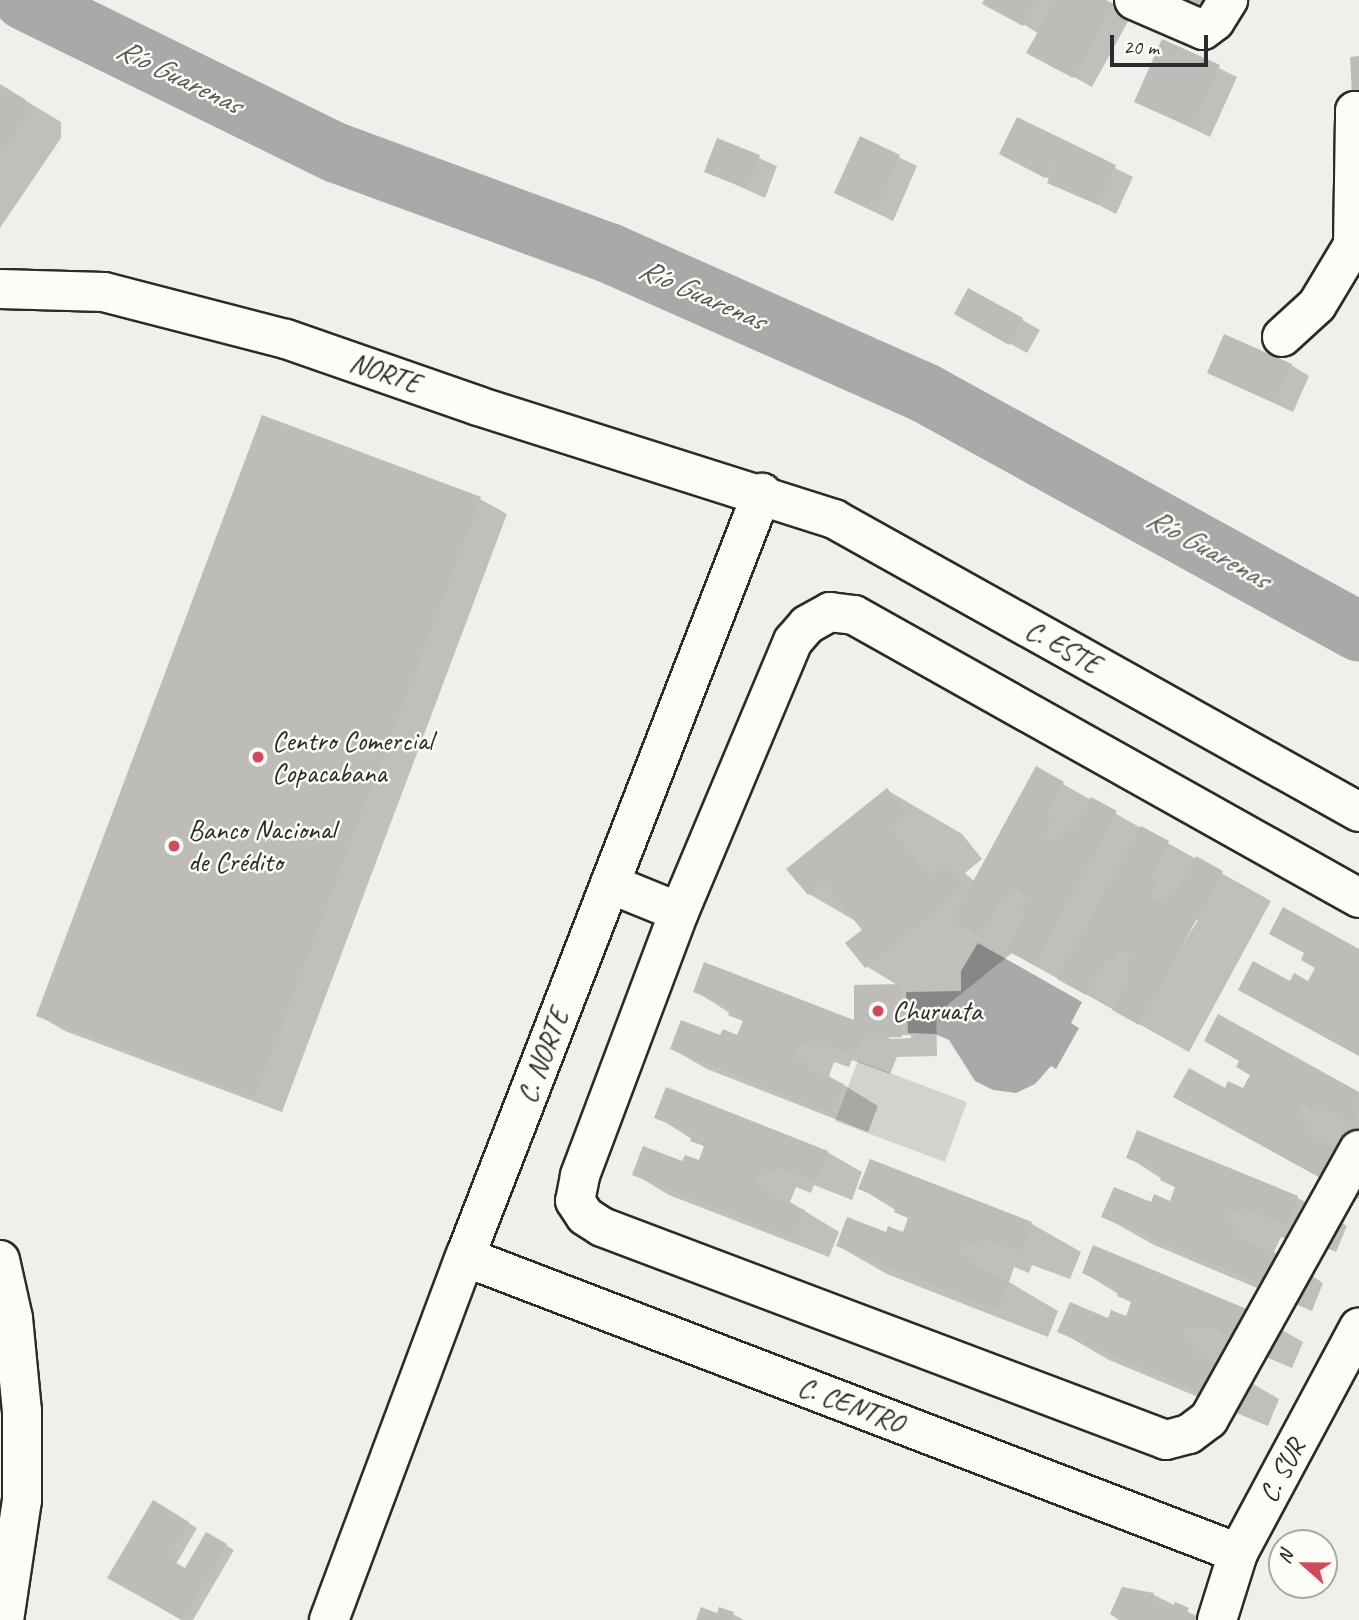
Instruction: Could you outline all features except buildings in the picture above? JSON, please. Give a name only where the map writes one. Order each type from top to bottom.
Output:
[{"type":"street","points":[[1135,0],[1203,30],[1215,21],[1226,3]]},
{"type":"street","points":[[1282,337],[1317,305],[1353,245],[1354,110],[1359,114]]},
{"type":"street","name":"NORTE","points":[[0,289],[104,292],[286,339],[478,406],[762,493]]},
{"type":"street","name":"C. ESTE","points":[[762,493],[834,519],[1359,812]]},
{"type":"street","name":"C. NORTE","points":[[329,1620],[465,1256],[762,493]]},
{"type":"street","points":[[1359,898],[854,615],[830,612],[807,625],[793,641],[679,912],[580,1176],[575,1201],[585,1216],[602,1227],[1139,1433],[1166,1440],[1189,1434],[1209,1419],[1359,1150]]},
{"type":"street","points":[[610,884],[679,912]]},
{"type":"street","name":"C. CENTRO","points":[[465,1256],[1238,1553]]},
{"type":"street","points":[[0,1260],[13,1318],[22,1411],[22,1500],[4,1620]]},
{"type":"street","name":"C. SUR","points":[[1217,1620],[1238,1553],[1359,1327]]},
{"type":"shaded area","points":[[978,943],[1082,1002],[1071,1023],[1079,1028],[1056,1069],[1051,1066],[1035,1084],[1016,1093],[993,1090],[975,1081],[949,1040],[935,1034],[908,1033],[906,992],[961,991],[961,971]]},
{"type":"shaded area","points":[[858,1061],[967,1102],[945,1162],[835,1121]]},
{"type":"waterway","name":"Río Guarenas","points":[[24,0],[337,153],[609,253],[925,393],[1359,632]]},
{"type":"place","name":"Centro Comercial Copacabana","points":[[258,757]]},
{"type":"place","name":"Banco Nacional de Crédito","points":[[174,846]]},
{"type":"place","name":"Churuata","points":[[878,1011]]}]
